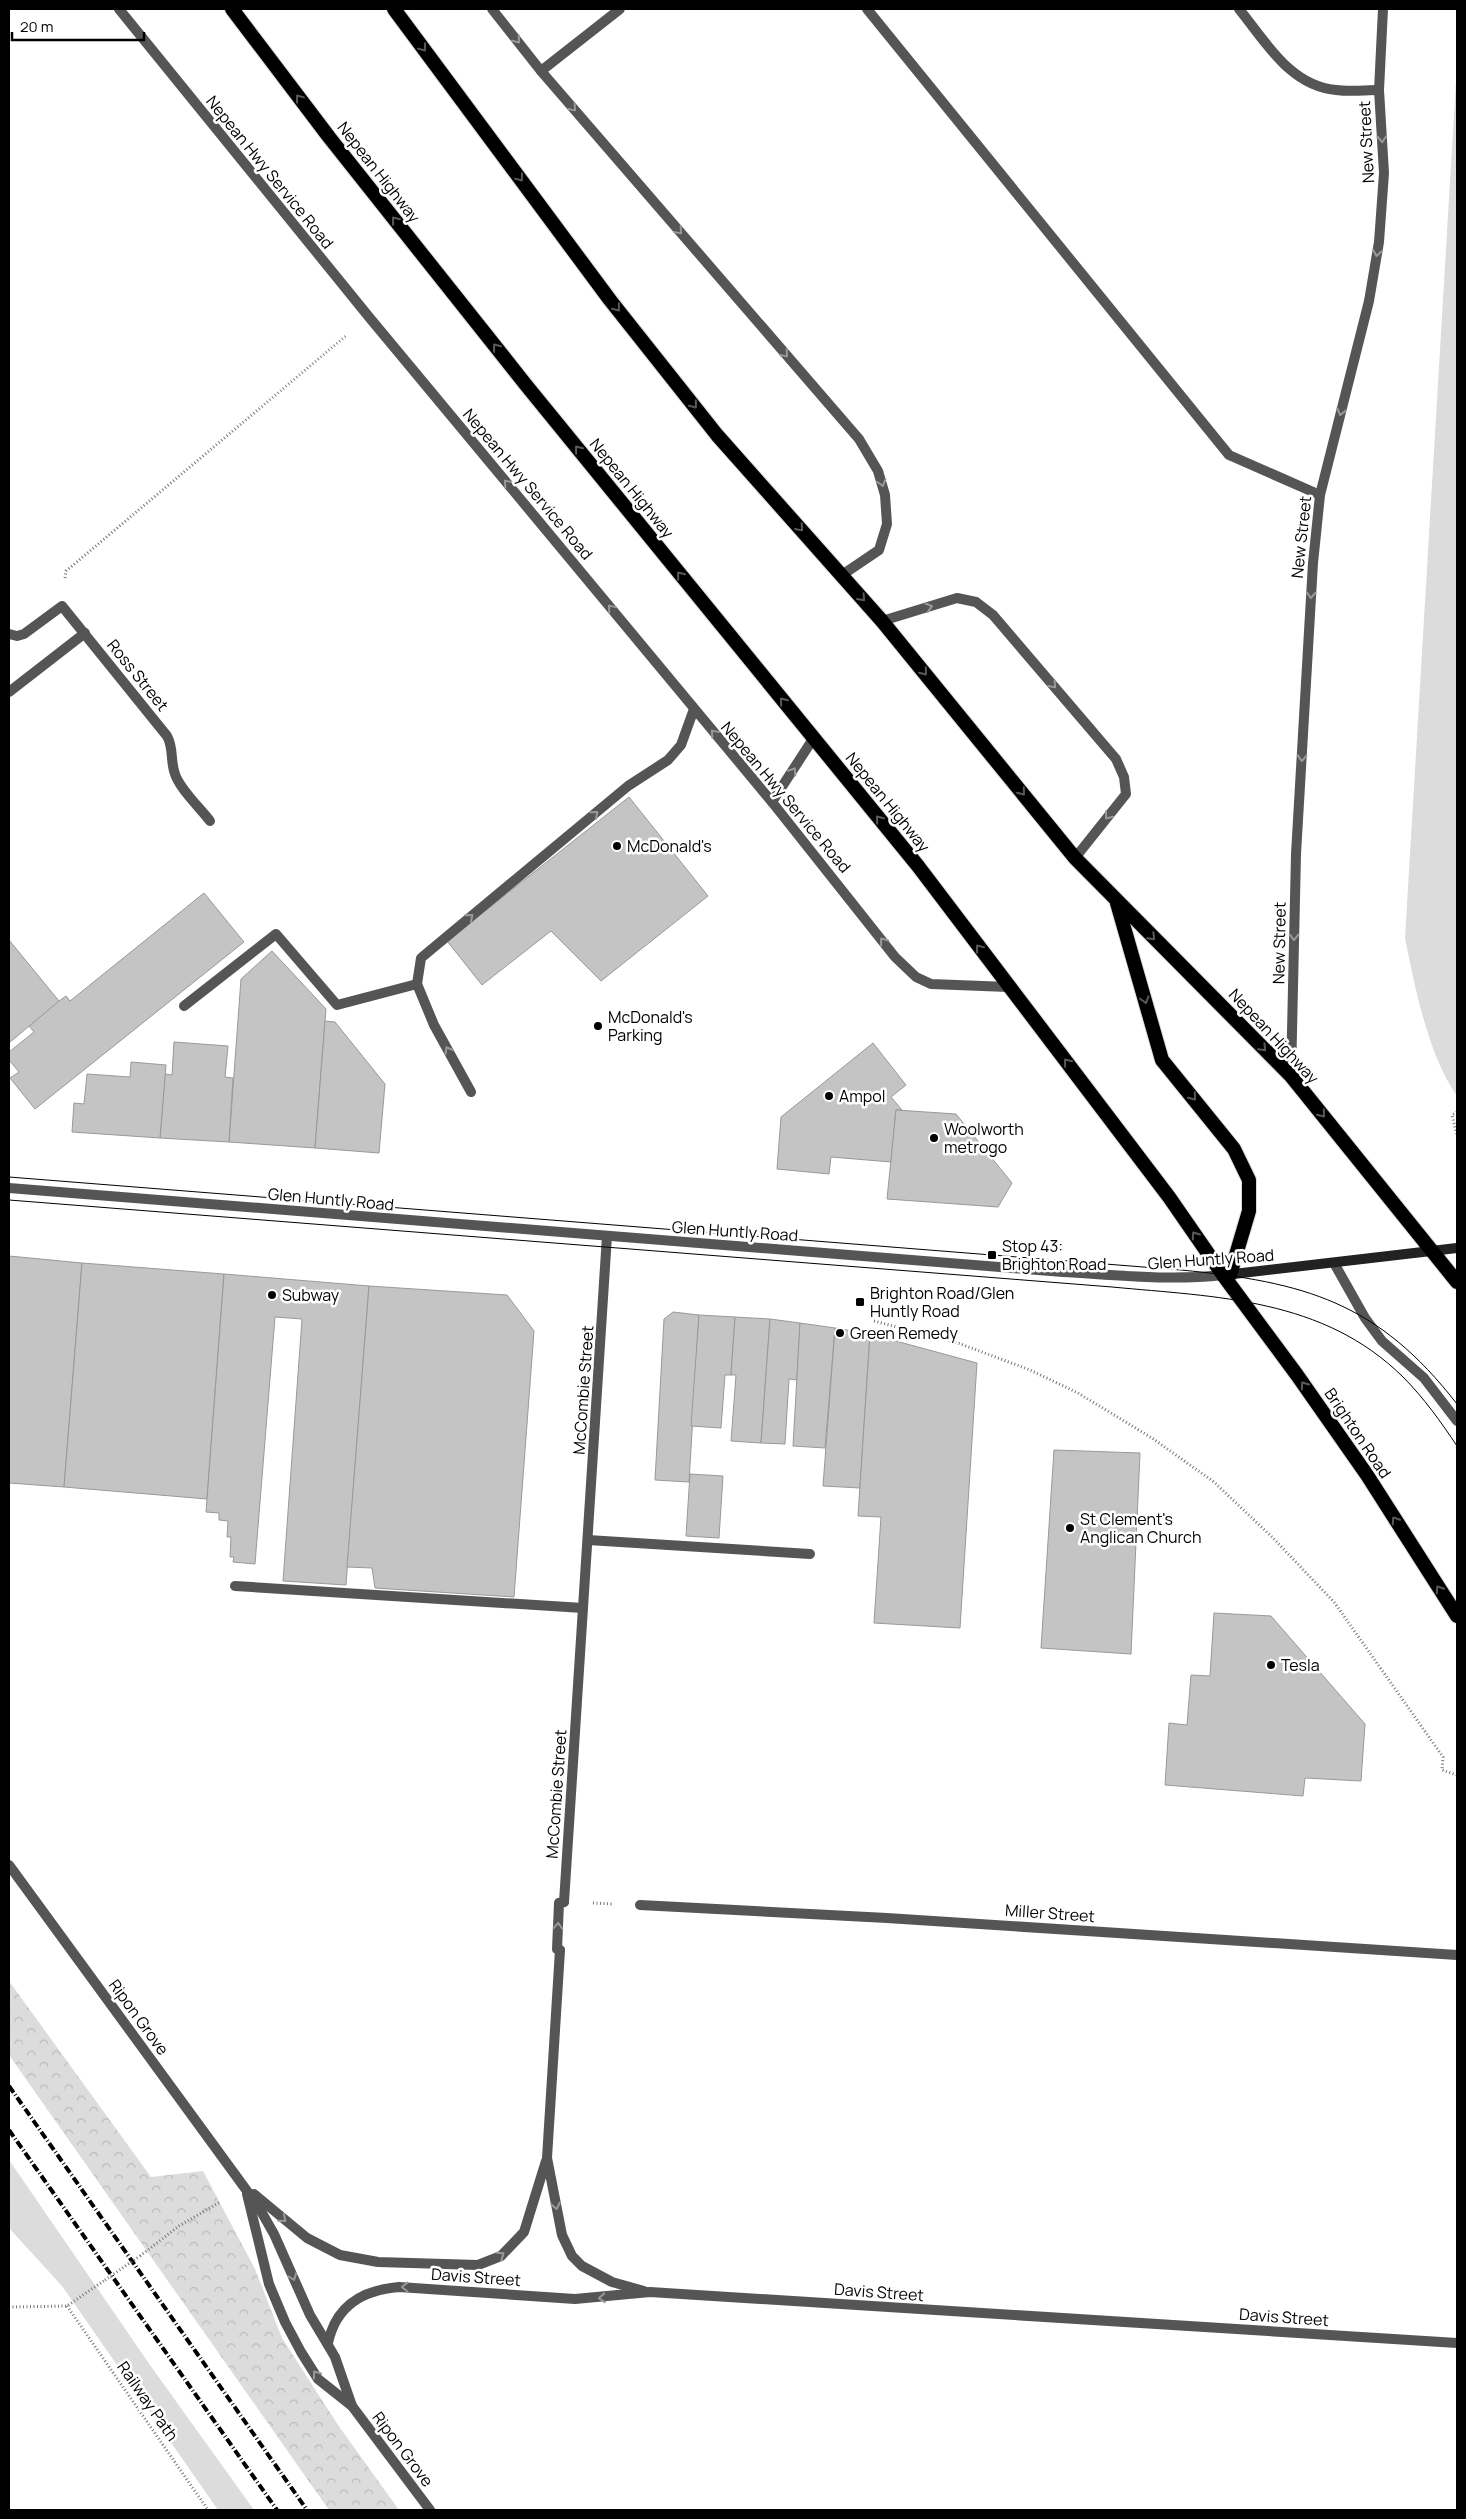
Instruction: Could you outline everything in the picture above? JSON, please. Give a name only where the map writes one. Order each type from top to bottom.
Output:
[{"type":"highway","name":"Nepean Highway","points":[[232,9],[329,137],[526,385],[918,866],[1164,1190],[1226,1275]]},
{"type":"highway","name":"Nepean Highway","points":[[394,9],[610,300],[717,435],[882,620],[1075,858],[1291,1076],[1432,1250]]},
{"type":"highway","points":[[1117,902],[1162,1060],[1234,1149],[1249,1180],[1249,1211],[1226,1275]]},
{"type":"highway","points":[[1432,1250],[1457,1282]]},
{"type":"highway","name":"Brighton Road","points":[[1226,1275],[1362,1467],[1457,1616]]},
{"type":"main road","name":"Glen Huntly Road","points":[[1226,1275],[1457,1248]]},
{"type":"street","name":"Nepean Hwy Service Road","points":[[119,9],[369,317],[772,802],[896,956],[916,977],[931,984],[1008,987]]},
{"type":"street","points":[[492,9],[541,71],[859,439],[873,463],[885,495],[887,524],[879,550],[842,576]]},
{"type":"street","points":[[541,71],[620,9]]},
{"type":"street","points":[[867,9],[1229,456],[1320,494]]},
{"type":"street","points":[[1239,9],[1294,76],[1312,84],[1336,90],[1379,90]]},
{"type":"street","name":"New Street","points":[[1291,1076],[1296,854],[1313,563],[1320,494],[1369,301],[1379,242],[1384,173],[1379,90],[1383,9]]},
{"type":"street","points":[[882,620],[958,598],[976,602],[993,615],[1116,759],[1124,777],[1126,794],[1075,858]]},
{"type":"street","points":[[9,634],[17,636],[24,634],[62,606]]},
{"type":"street","name":"Ross Street","points":[[62,606],[167,736],[171,744],[174,768],[178,780],[210,821]]},
{"type":"street","points":[[9,692],[85,633]]},
{"type":"street","points":[[472,1092],[434,1025],[417,984],[421,958],[628,786],[668,760],[681,745],[694,709]]},
{"type":"street","points":[[772,802],[813,739]]},
{"type":"street","points":[[184,1006],[276,934],[337,1005],[417,984]]},
{"type":"street","name":"Glen Huntly Road","points":[[9,1188],[1134,1278],[1195,1278],[1226,1275]]},
{"type":"street","name":"McCombie Street","points":[[607,1236],[564,1902],[559,1903],[557,1949],[560,1950],[547,2158],[562,2235],[572,2256],[582,2266],[612,2282],[650,2292]]},
{"type":"street","points":[[1334,1263],[1365,1318],[1382,1341],[1424,1378],[1457,1421]]},
{"type":"street","points":[[588,1540],[810,1554]]},
{"type":"street","points":[[235,1586],[583,1608]]},
{"type":"street","name":"Ripon Grove","points":[[9,1865],[246,2188],[274,2234],[304,2302],[340,2366],[352,2406]]},
{"type":"street","name":"Miller Street","points":[[640,1905],[877,1918],[1457,1955]]},
{"type":"street","name":"Davis Street","points":[[246,2188],[307,2238],[340,2255],[378,2262],[478,2265],[502,2256],[524,2232],[547,2158]]},
{"type":"street","name":"Ripon Grove","points":[[246,2188],[266,2274],[291,2335],[318,2379],[352,2406],[430,2510]]},
{"type":"street","name":"Davis Street","points":[[328,2343],[333,2327],[353,2301],[369,2292],[382,2288],[437,2289],[575,2300],[650,2292],[1457,2343]]},
{"type":"path","points":[[62,606],[66,571],[369,317]]},
{"type":"path","points":[[1457,1112],[1452,1116],[1457,1135]]},
{"type":"path","points":[[874,1321],[958,1344],[1030,1370],[1078,1393],[1152,1438],[1214,1482],[1273,1538],[1334,1602],[1444,1758],[1442,1770],[1457,1774]]},
{"type":"path","points":[[564,1902],[640,1905]]},
{"type":"path","points":[[9,2307],[67,2306],[178,2226],[246,2188]]},
{"type":"path","name":"Railway Path","points":[[67,2306],[208,2510]]},
{"type":"green space","points":[[1457,64],[1457,1096],[1438,1061],[1430,1041],[1418,999],[1405,938]]},
{"type":"green space","points":[[9,1981],[151,2177],[203,2171],[255,2269],[282,2338],[338,2425],[399,2510],[329,2510],[9,2055]]},
{"type":"green space","points":[[9,2160],[150,2365],[254,2510],[218,2510],[62,2286],[9,2228]]},
{"type":"building","name":"McDonald's","points":[[629,797],[708,896],[601,981],[551,931],[482,985],[447,941]]},
{"type":"building","points":[[204,893],[244,942],[35,1109],[10,1078],[19,1072],[9,1060],[9,1052],[34,1032],[29,1026],[66,996],[70,1001]]},
{"type":"building","points":[[9,940],[59,1001],[9,1043]]},
{"type":"building","points":[[272,951],[326,1009],[315,1148],[229,1142],[241,979]]},
{"type":"building","points":[[325,1021],[335,1022],[385,1084],[379,1153],[315,1148]]},
{"type":"building","points":[[174,1042],[228,1046],[225,1077],[233,1078],[229,1142],[160,1138],[165,1074],[172,1075]]},
{"type":"building","points":[[873,1043],[906,1085],[891,1097],[902,1110],[896,1110],[891,1162],[831,1157],[829,1174],[777,1169],[781,1117]]},
{"type":"building","points":[[131,1062],[166,1065],[160,1138],[72,1132],[74,1103],[84,1104],[87,1074],[130,1077]]},
{"type":"building","name":"Woolworth metrogo","points":[[896,1110],[956,1114],[1012,1183],[998,1207],[887,1199]]},
{"type":"building","points":[[9,1256],[82,1263],[64,1487],[9,1483]]},
{"type":"building","points":[[82,1263],[224,1274],[207,1499],[64,1487]]},
{"type":"building","points":[[224,1274],[369,1286],[346,1585],[283,1581],[302,1319],[275,1317],[255,1564],[233,1562],[234,1557],[230,1557],[231,1537],[227,1537],[228,1521],[219,1520],[219,1513],[206,1512]]},
{"type":"building","points":[[369,1286],[507,1295],[534,1331],[514,1597],[375,1588],[372,1568],[347,1567]]},
{"type":"building","points":[[673,1312],[699,1315],[689,1482],[655,1480],[664,1319]]},
{"type":"building","points":[[699,1315],[735,1317],[731,1375],[725,1375],[721,1428],[691,1426]]},
{"type":"building","points":[[735,1317],[770,1319],[761,1443],[731,1441],[736,1375],[731,1375]]},
{"type":"building","points":[[770,1319],[800,1323],[797,1380],[789,1379],[785,1444],[761,1443]]},
{"type":"building","points":[[800,1323],[835,1328],[825,1448],[793,1446]]},
{"type":"building","points":[[835,1328],[870,1334],[860,1488],[823,1486]]},
{"type":"building","points":[[870,1334],[977,1363],[960,1628],[874,1623],[881,1517],[858,1516]]},
{"type":"building","points":[[1054,1450],[1140,1453],[1131,1654],[1041,1648]]},
{"type":"building","points":[[690,1474],[723,1476],[719,1538],[686,1536]]},
{"type":"building","points":[[1214,1613],[1271,1616],[1365,1724],[1361,1781],[1305,1778],[1303,1796],[1165,1785],[1169,1723],[1187,1725],[1191,1675],[1210,1676]]},
{"type":"tram line","points":[[9,1177],[1225,1275],[1302,1291],[1336,1303],[1368,1320],[1398,1342],[1428,1369],[1457,1404]]},
{"type":"tram line","points":[[9,1200],[1112,1287],[1229,1299],[1267,1306],[1303,1316],[1339,1331],[1372,1351],[1411,1385],[1432,1410],[1457,1446]]},
{"type":"railway","points":[[9,2086],[307,2510]]},
{"type":"railway","points":[[9,2130],[277,2510]]},
{"type":"place","name":"McDonald's","points":[[617,846]]},
{"type":"place","name":"McDonald's Parking","points":[[598,1026]]},
{"type":"place","name":"Ampol","points":[[829,1096]]},
{"type":"place","name":"Woolworth metrogo","points":[[934,1138]]},
{"type":"place","name":"Stop 43: Brighton Road","points":[[992,1255]]},
{"type":"place","name":"Subway","points":[[272,1295]]},
{"type":"place","name":"Brighton Road/Glen Huntly Road","points":[[860,1302]]},
{"type":"place","name":"Green Remedy","points":[[840,1333]]},
{"type":"place","name":"St Clement's Anglican Church","points":[[1070,1528]]},
{"type":"place","name":"Tesla","points":[[1271,1665]]}]
